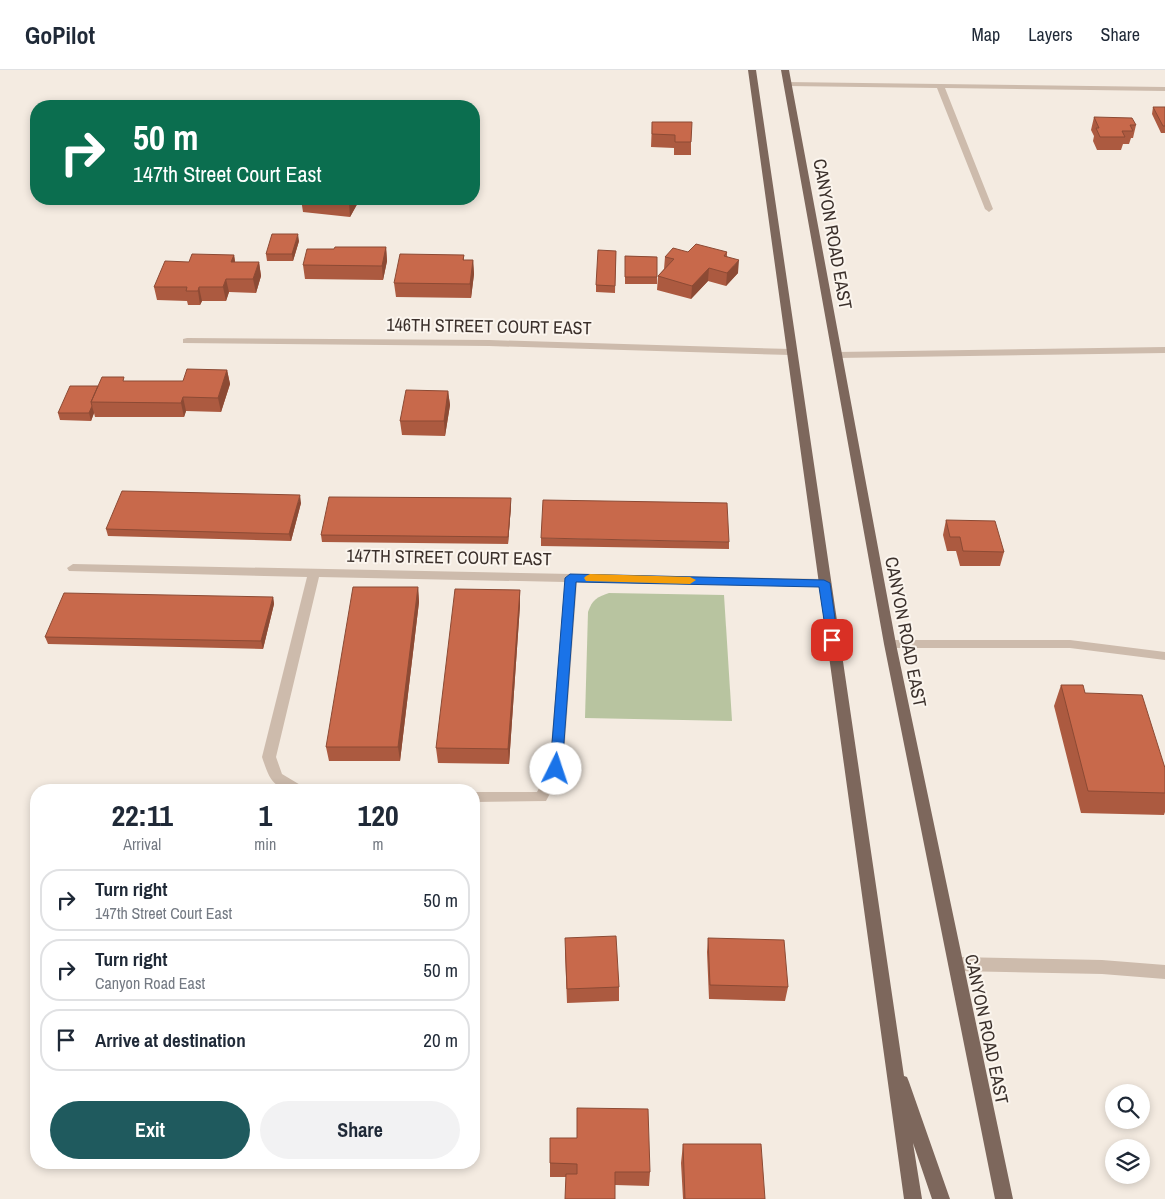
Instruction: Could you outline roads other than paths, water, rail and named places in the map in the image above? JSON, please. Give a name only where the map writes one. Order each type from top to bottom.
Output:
[{"type":"main road","points":[[752,70],[913,1199]]},
{"type":"main road","name":"CANYON ROAD EAST","points":[[785,70],[890,644],[1004,1199]]},
{"type":"main road","points":[[891,1054],[941,1199]]},
{"type":"street","points":[[788,84],[941,88],[1165,89]]},
{"type":"street","points":[[941,88],[989,209]]},
{"type":"street","name":"146TH STREET COURT EAST","points":[[187,341],[339,340],[612,344],[791,352]]},
{"type":"street","points":[[837,356],[1165,350]]},
{"type":"street","name":"147TH STREET COURT EAST","points":[[73,568],[824,583]]},
{"type":"street","points":[[287,784],[276,777],[268,757],[314,572]]},
{"type":"street","points":[[480,796],[541,797],[556,769],[570,578]]},
{"type":"street","points":[[890,644],[1070,644],[1165,656]]},
{"type":"street","points":[[956,964],[1102,967],[1165,972]]}]
